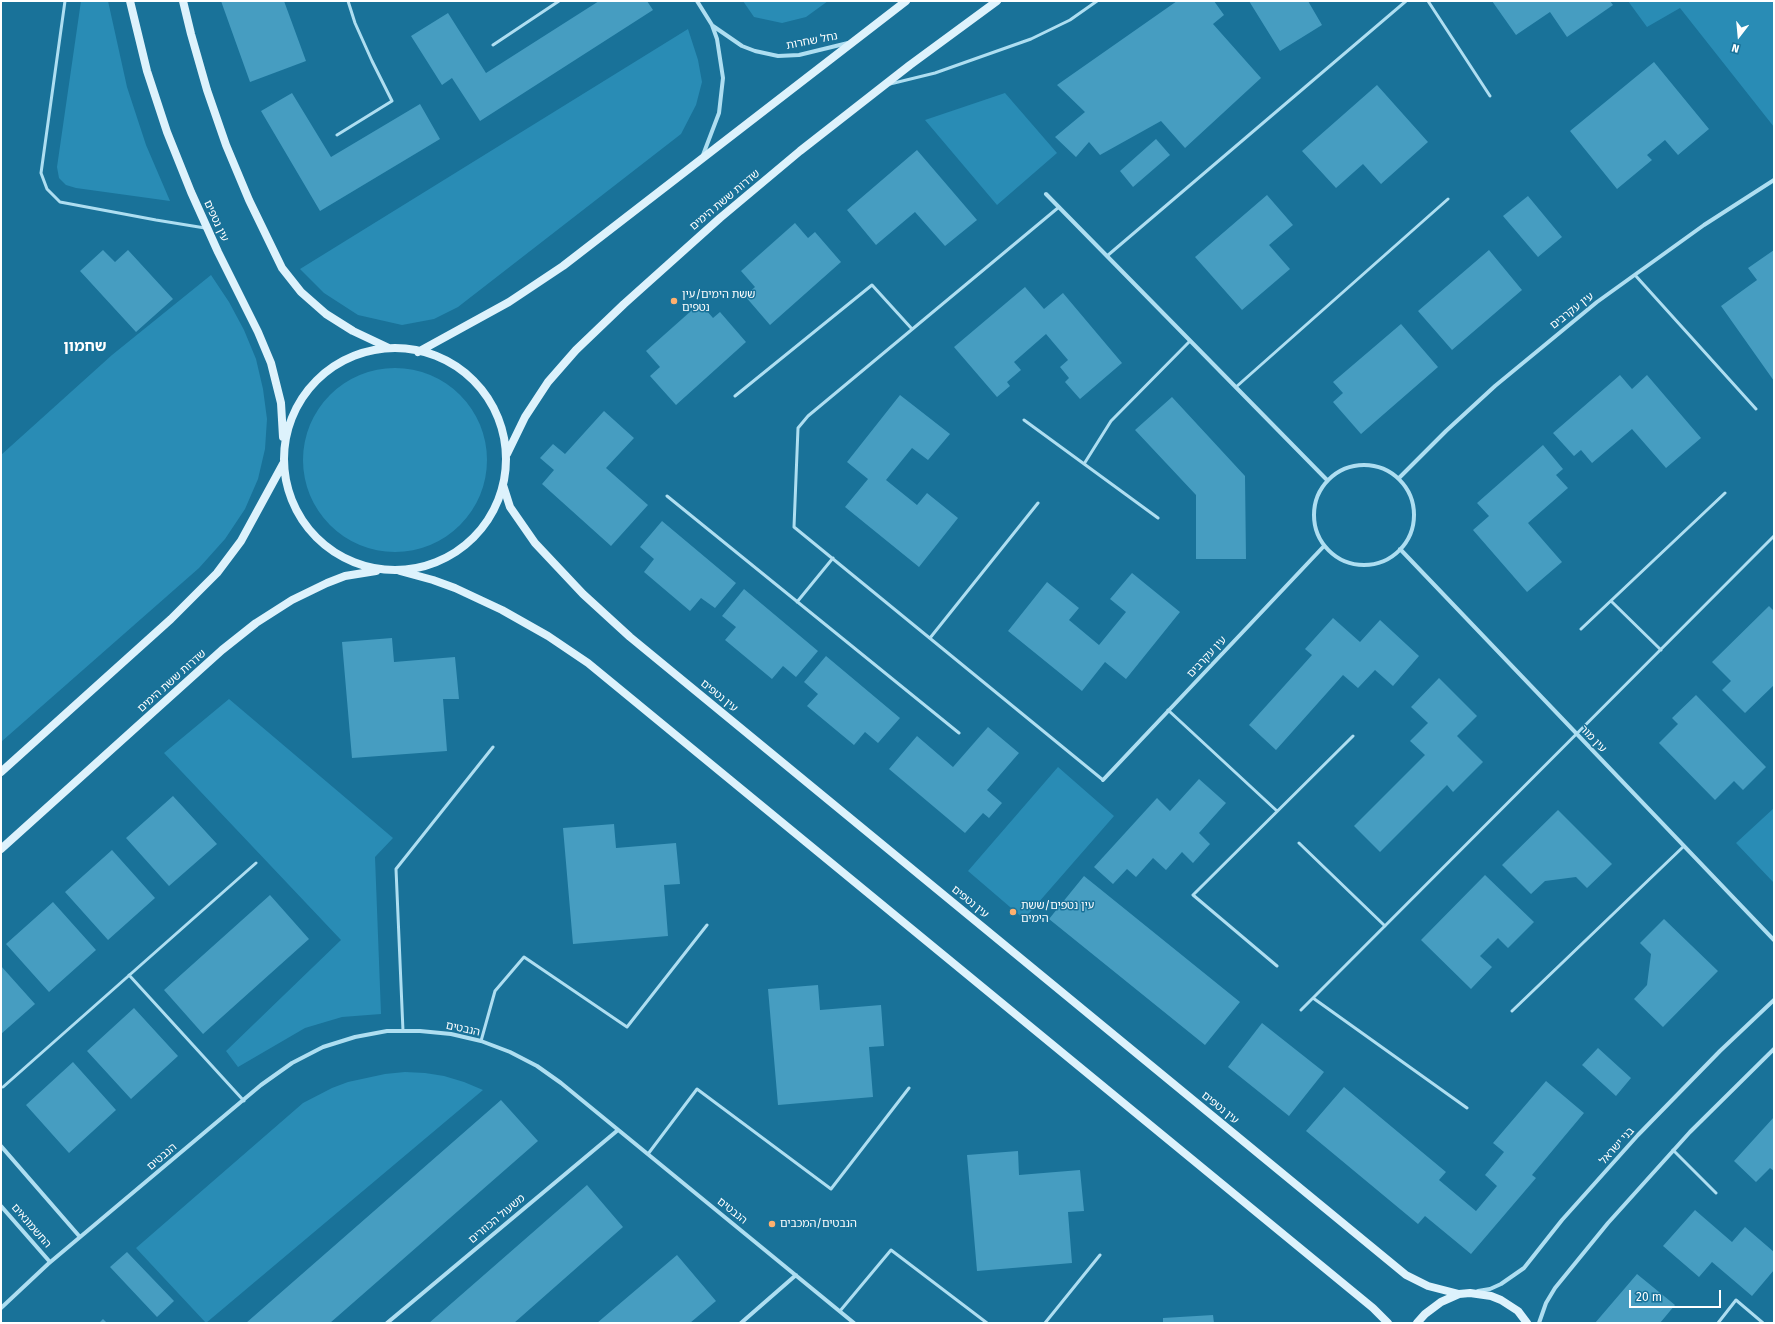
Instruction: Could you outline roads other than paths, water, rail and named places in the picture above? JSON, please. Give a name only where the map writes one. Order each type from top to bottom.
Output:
[{"type":"street","name":"עין נטפים","points":[[130,1],[147,71],[167,132],[207,228],[258,332],[271,363],[281,403],[284,447]]},
{"type":"street","points":[[183,1],[207,90],[226,145],[249,200],[282,268],[301,292],[326,314],[353,331],[390,348],[418,352],[442,359],[458,368],[483,392],[493,406],[500,422],[506,455],[506,473],[496,507],[487,522],[464,548],[434,564],[417,569],[400,571],[382,570],[347,560],[318,540],[297,513],[285,482],[284,464],[284,447],[294,412],[303,396],[314,383],[340,362],[372,351],[390,348]]},
{"type":"street","name":"נחל שחרות","points":[[697,1],[712,26],[717,39],[722,65],[723,90],[716,124],[702,158]]},
{"type":"street","points":[[418,352],[508,302],[545,279],[906,1]]},
{"type":"street","name":"שדרות ששת הימים","points":[[506,455],[536,400],[561,366],[591,335],[720,218],[811,143],[882,86],[997,1]]},
{"type":"street","name":"נחל שחרות","points":[[712,26],[742,46],[755,51],[778,56],[799,55],[851,42]]},
{"type":"street","name":"עין עקרבים","points":[[1398,478],[1495,386],[1551,339],[1634,274],[1774,180]]},
{"type":"street","points":[[1046,194],[1327,480]]},
{"type":"street","points":[[1,772],[171,619],[217,573],[241,541],[284,464]]},
{"type":"street","points":[[1362,465],[1370,465],[1385,469],[1398,478],[1411,497],[1414,513],[1414,521],[1410,537],[1400,549],[1381,562],[1366,565],[1350,564],[1332,554],[1324,546],[1316,532],[1313,509],[1318,493],[1327,480],[1346,468],[1362,465]]},
{"type":"street","name":"עין נטפים","points":[[503,485],[510,507],[535,544],[577,589],[630,636],[1406,1275],[1428,1286],[1459,1294]]},
{"type":"street","name":"עין עקרבים","points":[[1103,780],[1324,546]]},
{"type":"street","name":"עין מור","points":[[1400,549],[1774,940]]},
{"type":"street","name":"שדרות ששת הימים","points":[[1,849],[216,656],[256,623],[292,600],[327,582],[345,576],[382,570]]},
{"type":"street","points":[[400,571],[433,580],[479,598],[526,623],[588,663],[1366,1302],[1388,1323]]},
{"type":"street","name":"בני ישראל","points":[[1470,1293],[1495,1287],[1510,1279],[1524,1268],[1562,1220],[1638,1135],[1720,1051],[1774,1000]]},
{"type":"street","name":"הנבטים","points":[[50,1262],[244,1100],[292,1064],[323,1047],[355,1037],[387,1031],[451,1034],[481,1041],[510,1052],[536,1066],[561,1083],[854,1323]]},
{"type":"street","points":[[1539,1323],[1546,1303],[1554,1288],[1608,1222],[1673,1150],[1774,1049]]},
{"type":"street","name":"משעול הכוזרים","points":[[386,1323],[618,1130]]},
{"type":"street","points":[[1,1146],[80,1237]]},
{"type":"street","name":"החשמונאים","points":[[1,1206],[50,1262],[1,1308]]},
{"type":"street","points":[[741,1323],[796,1275]]},
{"type":"street","points":[[1417,1323],[1432,1307],[1459,1294],[1470,1293],[1490,1296],[1500,1300],[1518,1311],[1527,1323]]},
{"type":"lane","points":[[65,1],[41,173],[47,189],[60,202],[207,228]]},
{"type":"lane","points":[[337,135],[392,101],[372,62],[355,23],[348,1]]},
{"type":"lane","points":[[493,45],[559,1]]},
{"type":"lane","points":[[882,86],[935,73],[1031,39],[1070,20],[1097,1]]},
{"type":"lane","points":[[1107,256],[1406,1]]},
{"type":"lane","points":[[1428,1],[1490,96]]},
{"type":"lane","points":[[1236,387],[1448,199]]},
{"type":"lane","points":[[1059,207],[808,416],[798,428],[794,527],[1103,780]]},
{"type":"lane","points":[[1634,274],[1756,409]]},
{"type":"lane","points":[[735,396],[872,285],[912,329]]},
{"type":"lane","points":[[1084,464],[1111,421],[1190,341]]},
{"type":"lane","points":[[1024,420],[1158,518]]},
{"type":"lane","points":[[1581,629],[1725,493]]},
{"type":"lane","points":[[666,496],[959,733]]},
{"type":"lane","points":[[930,638],[1038,503]]},
{"type":"lane","points":[[1301,1010],[1774,536]]},
{"type":"lane","points":[[797,602],[833,558]]},
{"type":"lane","points":[[1611,601],[1661,650]]},
{"type":"lane","points":[[1168,710],[1277,812]]},
{"type":"lane","points":[[1277,966],[1193,896],[1353,736]]},
{"type":"lane","points":[[403,1031],[396,868],[493,747]]},
{"type":"lane","points":[[1299,843],[1385,926]]},
{"type":"lane","points":[[1512,1011],[1684,846]]},
{"type":"lane","points":[[3,1087],[256,863]]},
{"type":"lane","points":[[481,1041],[495,991],[524,957],[628,1027],[707,925]]},
{"type":"lane","points":[[129,975],[244,1100]]},
{"type":"lane","points":[[1313,998],[1467,1108]]},
{"type":"lane","points":[[648,1154],[697,1089],[831,1189],[909,1088]]},
{"type":"lane","points":[[1673,1150],[1716,1193]]},
{"type":"lane","points":[[840,1311],[891,1250],[987,1323]]},
{"type":"lane","points":[[1045,1323],[1100,1255]]},
{"type":"lane","points":[[1718,1323],[1736,1300],[1763,1323]]},
{"type":"place","name":"ששת הימים/עין נטפים","points":[[674,301]]},
{"type":"place","name":"עין נטפים/ששת הימים","points":[[1013,912]]},
{"type":"place","name":"הנבטים/המכבים","points":[[772,1224]]},
{"type":"district","name":"שחמון","points":[[85,347]]}]
